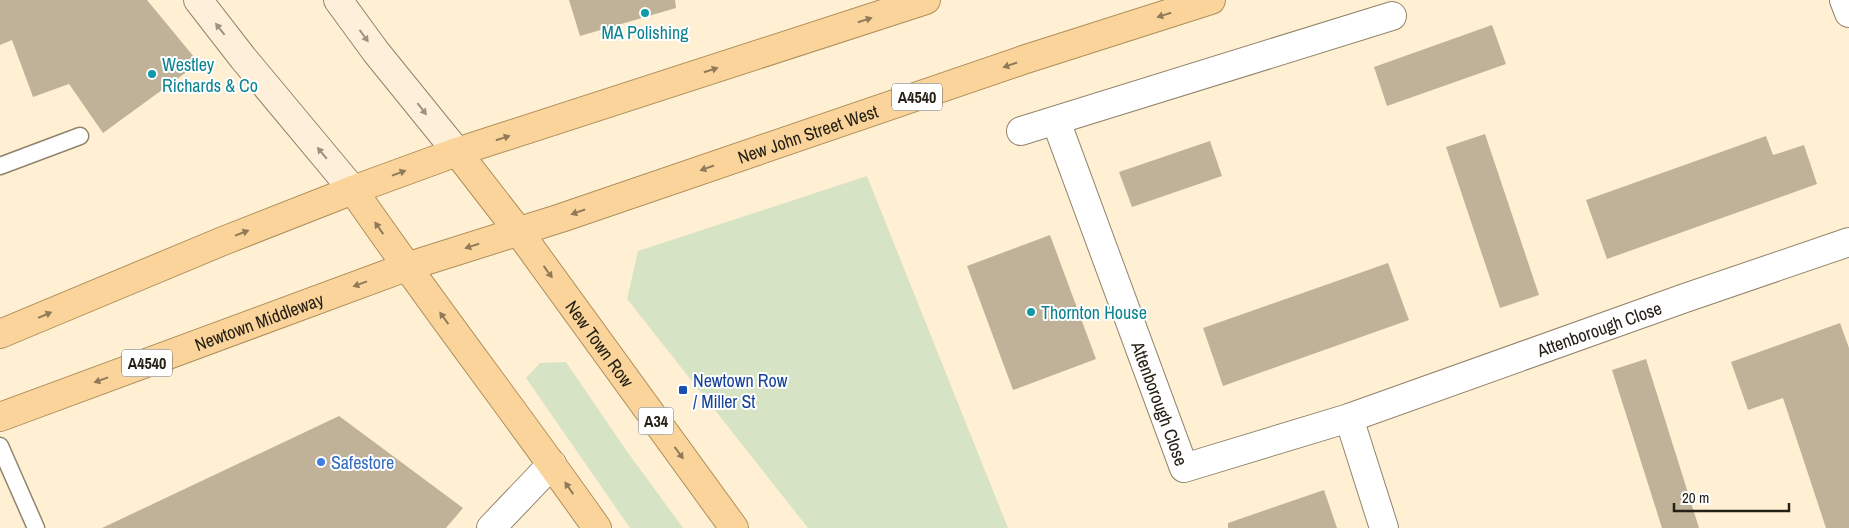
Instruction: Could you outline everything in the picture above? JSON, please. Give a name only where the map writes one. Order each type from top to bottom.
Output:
[{"type":"highway","points":[[0,334],[222,241],[457,152],[926,0]]},
{"type":"highway","name":"New John Street West","points":[[406,267],[519,232],[1026,59],[1211,0]]},
{"type":"highway","name":"A34","points":[[457,152],[519,232]]},
{"type":"highway","points":[[353,190],[406,267],[597,528]]},
{"type":"highway","name":"New Town Row","points":[[519,232],[734,528]]},
{"type":"highway","name":"Newtown Middleway","points":[[0,418],[406,267]]},
{"type":"main road","points":[[198,0],[243,58],[353,190]]},
{"type":"main road","points":[[338,0],[376,52],[457,152]]},
{"type":"street","points":[[1844,0],[1849,13]]},
{"type":"street","points":[[1021,131],[1392,16]]},
{"type":"street","name":"Attenborough Close","points":[[1056,121],[1184,468],[1349,418],[1685,298],[1849,242]]},
{"type":"street","points":[[1349,418],[1384,528]]},
{"type":"street","points":[[495,524],[552,464]]},
{"type":"lane","points":[[0,166],[80,136]]},
{"type":"lane","points":[[0,446],[36,528]]},
{"type":"green space","points":[[867,176],[1008,528],[808,528],[627,299],[638,251]]},
{"type":"green space","points":[[566,362],[626,450],[683,528],[630,528],[526,378],[540,363]]},
{"type":"building","name":"Westley Richards & Co","points":[[0,0],[147,0],[199,63],[103,133],[69,84],[33,97],[12,40],[0,45]]},
{"type":"building","points":[[569,0],[675,0],[676,8],[580,36]]},
{"type":"building","points":[[1492,25],[1506,64],[1387,106],[1374,67]]},
{"type":"building","points":[[1485,134],[1539,295],[1500,308],[1446,147]]},
{"type":"building","points":[[1766,136],[1773,155],[1804,145],[1817,184],[1607,259],[1586,200]]},
{"type":"building","points":[[1210,141],[1222,176],[1132,207],[1119,172]]},
{"type":"building","name":"Thornton House","points":[[1050,235],[1096,359],[1013,390],[967,266]]},
{"type":"building","points":[[1388,263],[1409,320],[1223,386],[1203,328]]},
{"type":"building","points":[[1840,323],[1849,348],[1849,528],[1826,528],[1783,398],[1748,410],[1731,362]]},
{"type":"building","points":[[1646,359],[1699,528],[1662,528],[1612,370]]},
{"type":"building","name":"Safestore","points":[[339,416],[463,508],[446,528],[102,528]]},
{"type":"building","points":[[1324,490],[1337,528],[1228,528],[1228,523]]},
{"type":"place","name":"MA Polishing","points":[[645,13]]},
{"type":"place","name":"Westley Richards & Co","points":[[152,74]]},
{"type":"place","name":"Thornton House","points":[[1031,312]]},
{"type":"place","name":"Newtown Row / Miller St","points":[[683,390]]},
{"type":"place","name":"Safestore","points":[[321,462]]}]
